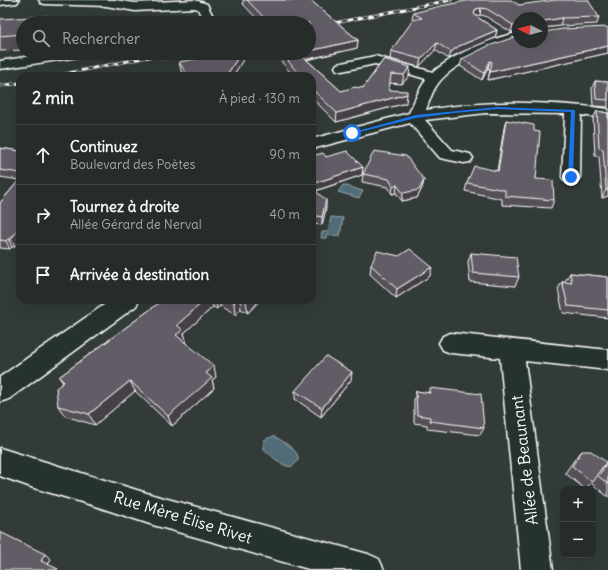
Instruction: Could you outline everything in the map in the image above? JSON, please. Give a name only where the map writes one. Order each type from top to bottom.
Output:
[{"type":"street","points":[[0,1],[13,0]]},
{"type":"street","points":[[45,0],[106,2],[133,12],[195,4],[203,7],[207,16]]},
{"type":"street","points":[[464,158],[446,154],[417,121],[416,116],[424,95],[435,77],[467,55],[508,36]]},
{"type":"street","points":[[0,65],[32,60]]},
{"type":"street","points":[[342,67],[375,60],[435,77]]},
{"type":"street","points":[[316,143],[416,116],[498,108],[608,114]]},
{"type":"street","points":[[571,177],[573,111]]},
{"type":"street","points":[[0,391],[122,304]]},
{"type":"street","points":[[451,343],[608,360]]},
{"type":"street","name":"Allée de Beaunant","points":[[510,349],[538,570]]},
{"type":"street","name":"Rue Mère Élise Rivet","points":[[0,462],[34,474],[95,491],[154,510],[368,570]]},
{"type":"water","points":[[343,185],[363,191],[359,198],[338,192]]},
{"type":"water","points":[[331,217],[343,218],[340,236],[328,235],[327,238],[321,238],[322,232],[328,232]]},
{"type":"water","points":[[274,436],[296,452],[298,460],[293,466],[284,465],[264,449],[264,440]]},
{"type":"building","points":[[247,0],[310,0],[358,40],[316,49],[316,16],[262,16]]},
{"type":"building","points":[[471,0],[511,0],[519,5],[555,0],[588,0],[599,17],[562,18],[548,20],[548,12],[512,12],[512,24],[487,9],[481,8],[476,9],[474,14],[497,30],[459,46],[451,52],[437,43],[421,59],[391,51],[413,20],[422,18],[413,13]]},
{"type":"building","points":[[16,18],[16,35],[0,36],[0,19]]},
{"type":"building","points":[[607,27],[608,29],[608,46],[490,72],[492,62],[490,61],[484,73],[462,59],[488,46],[512,38],[512,48],[548,48],[548,31]]},
{"type":"building","points":[[384,59],[410,67],[404,75],[391,74],[389,90],[407,91],[407,94],[337,113],[316,93],[316,72],[297,72],[287,60],[307,60],[341,91],[355,87],[363,88]]},
{"type":"building","points":[[190,60],[236,60],[229,72],[185,72],[179,62]]},
{"type":"building","points":[[595,81],[608,82],[608,100],[596,99]]},
{"type":"building","points":[[597,111],[608,113],[608,190],[606,190],[603,149],[599,148]]},
{"type":"building","points":[[506,120],[534,125],[534,131],[540,132],[536,179],[553,181],[554,200],[505,196],[505,190],[467,183],[474,166],[498,171]]},
{"type":"building","points":[[0,148],[16,150],[16,172],[0,170]]},
{"type":"building","points":[[347,151],[363,167],[316,183],[316,155],[323,153],[326,157]]},
{"type":"building","points":[[374,151],[406,156],[424,180],[419,190],[403,193],[397,185],[393,186],[389,179],[363,174]]},
{"type":"building","points":[[16,184],[16,232],[11,239],[6,241],[0,240],[0,203]]},
{"type":"building","points":[[316,191],[326,200],[322,217],[316,216]]},
{"type":"building","points":[[410,249],[432,267],[397,289],[371,265],[377,251],[399,256]]},
{"type":"building","points":[[471,253],[516,257],[519,277],[473,273]]},
{"type":"building","points":[[570,273],[608,277],[608,310],[568,306],[562,282],[572,283]]},
{"type":"building","points":[[158,304],[201,304],[177,325],[183,330],[176,335],[214,366],[206,373],[212,378],[168,416],[130,381],[89,414],[58,406],[56,388],[64,382],[59,377]]},
{"type":"building","points":[[326,356],[352,372],[322,408],[295,391]]},
{"type":"building","points":[[430,388],[481,394],[484,428],[430,421],[430,417],[417,415],[416,391],[430,393]]},
{"type":"building","points":[[582,451],[591,451],[606,462],[592,482],[572,466]]},
{"type":"building","points":[[608,463],[608,484],[598,476]]},
{"type":"building","points":[[0,532],[45,554],[41,561],[58,569],[0,570]]},
{"type":"railway","points":[[316,27],[451,0]]},
{"type":"railway","points":[[74,72],[133,60]]},
{"type":"railway","points":[[0,86],[16,84]]},
{"type":"route","points":[[352,133],[416,116],[454,112],[498,108],[573,111],[571,177]]}]
